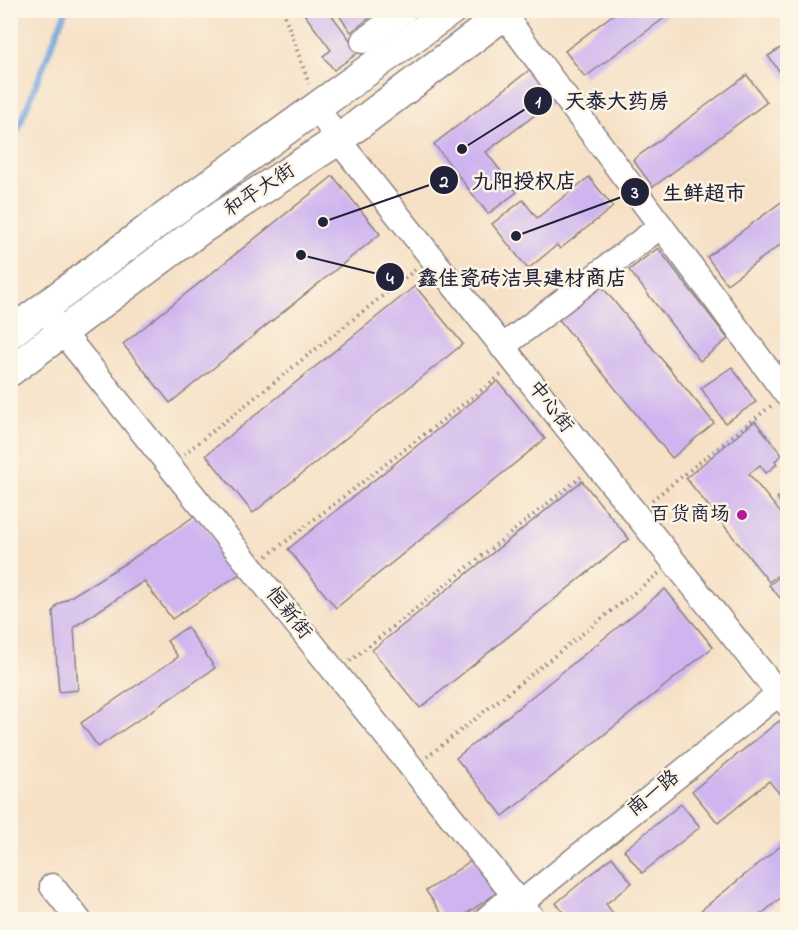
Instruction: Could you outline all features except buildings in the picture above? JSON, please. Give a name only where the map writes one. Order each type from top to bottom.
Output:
[{"type":"main road","name":"和平大街","points":[[10,333],[161,220],[451,10]]},
{"type":"main road","name":"和平大街","points":[[10,371],[201,229],[338,140],[507,13]]},
{"type":"street","points":[[363,41],[405,10]]},
{"type":"street","points":[[507,13],[786,394]]},
{"type":"street","name":"中心街","points":[[317,107],[338,140],[673,562],[784,695]]},
{"type":"street","points":[[509,355],[661,226]]},
{"type":"street","name":"恒新街","points":[[43,308],[523,906]]},
{"type":"street","name":"南一路","points":[[485,920],[523,906],[784,695]]},
{"type":"street","points":[[52,886],[74,918]]},
{"type":"path","points":[[283,10],[317,107]]},
{"type":"path","points":[[169,466],[431,257]]},
{"type":"path","points":[[251,568],[509,355]]},
{"type":"path","points":[[635,513],[786,394]]},
{"type":"path","points":[[335,672],[596,465]]},
{"type":"path","points":[[412,768],[673,562]]},
{"type":"waterway","points":[[10,149],[66,10]]},
{"type":"place","name":"天泰大药房","points":[[462,149]]},
{"type":"place","name":"九阳授权店","points":[[323,222]]},
{"type":"place","name":"生鲜超市","points":[[516,236]]},
{"type":"place","name":"鑫佳瓷砖洁具建材商店","points":[[301,255]]},
{"type":"place","name":"百货商场","points":[[742,515]]}]
